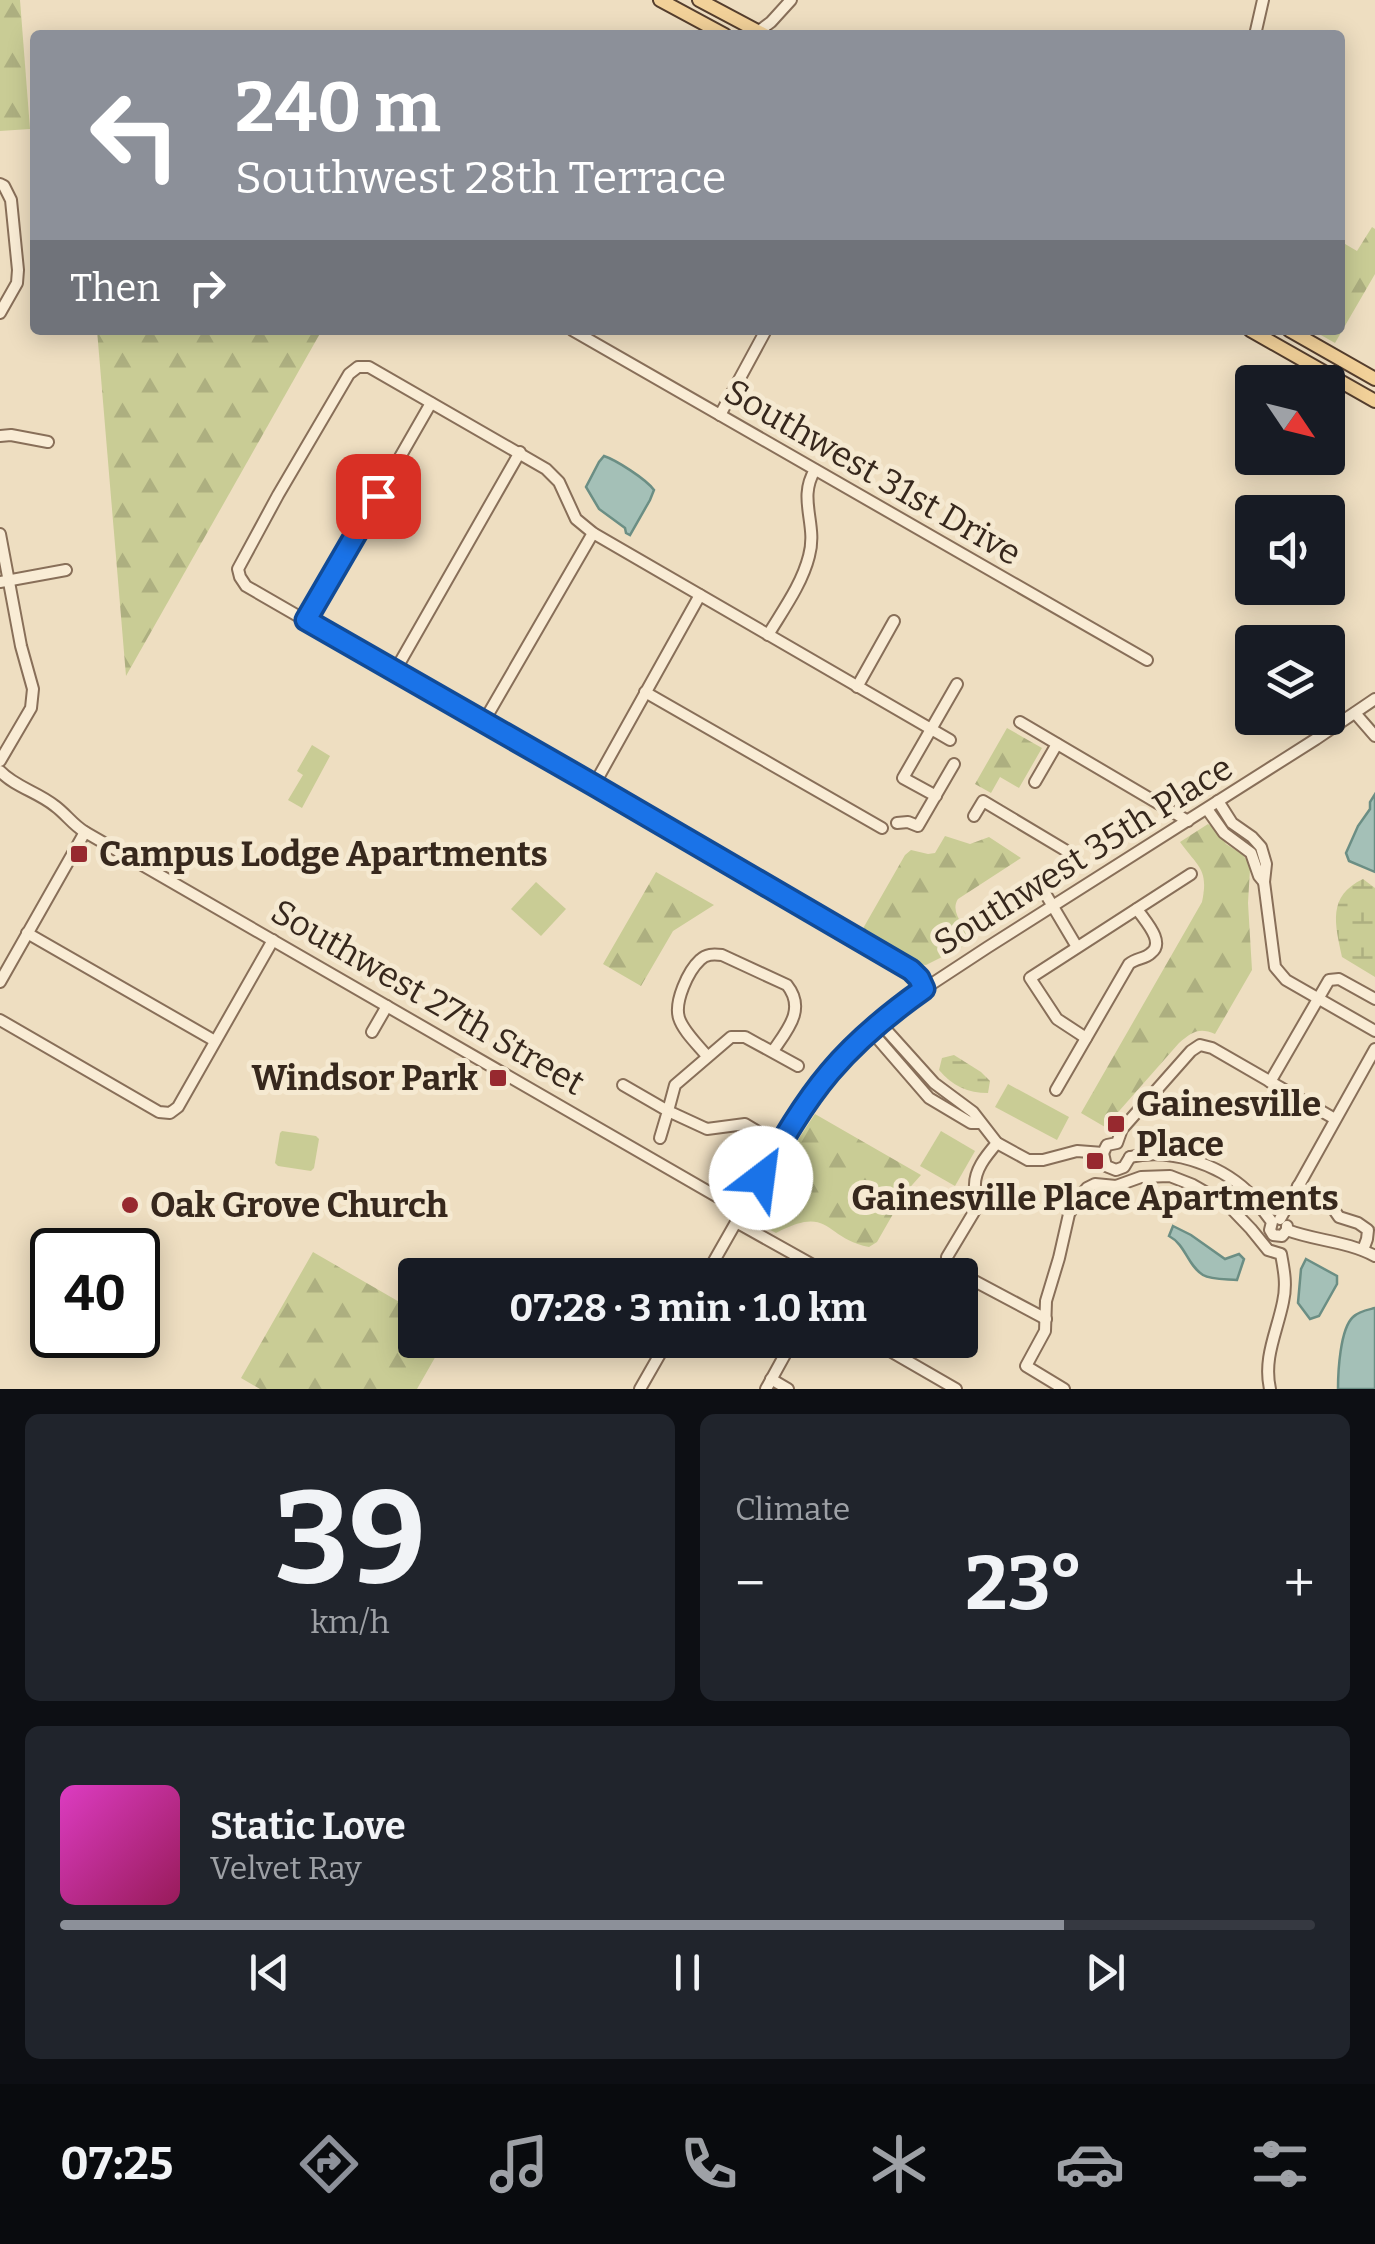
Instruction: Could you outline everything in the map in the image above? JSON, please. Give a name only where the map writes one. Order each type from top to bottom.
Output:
[{"type":"main road","points":[[660,0],[716,30]]},
{"type":"main road","points":[[699,0],[752,30]]},
{"type":"main road","points":[[1259,335],[1372,396]]},
{"type":"main road","points":[[1297,335],[1375,379]]},
{"type":"street","points":[[763,30],[790,0]]},
{"type":"street","points":[[1256,30],[1263,0]]},
{"type":"street","points":[[0,184],[11,200],[18,270],[17,282],[0,313]]},
{"type":"street","name":"Southwest 31st Drive","points":[[581,335],[1147,660]]},
{"type":"street","points":[[720,415],[763,335]]},
{"type":"street","points":[[924,989],[911,970],[246,586],[238,569],[353,370],[362,366],[546,469],[559,482],[576,519],[593,533],[950,740]]},
{"type":"street","points":[[306,620],[431,404]]},
{"type":"street","points":[[0,436],[48,442]]},
{"type":"street","points":[[395,670],[520,452]]},
{"type":"street","points":[[768,635],[809,557],[812,536],[806,487],[814,470]]},
{"type":"street","points":[[483,723],[593,533]]},
{"type":"street","points":[[0,534],[4,581],[33,689],[31,708],[0,760]]},
{"type":"street","points":[[4,581],[66,570]]},
{"type":"street","points":[[594,785],[700,595]]},
{"type":"street","points":[[857,687],[894,621]]},
{"type":"street","points":[[936,796],[903,778],[957,684]]},
{"type":"street","points":[[645,692],[882,828]]},
{"type":"street","name":"Southwest 35th Place","points":[[716,1258],[804,1106],[831,1070],[875,1027],[924,989],[1375,698]]},
{"type":"street","points":[[1355,713],[1375,736]]},
{"type":"street","points":[[1020,722],[1188,820]]},
{"type":"street","points":[[1035,782],[1057,744]]},
{"type":"street","points":[[897,823],[918,826],[954,764]]},
{"type":"street","name":"Southwest 27th Street","points":[[0,771],[55,806],[86,832],[386,1006],[804,1258]]},
{"type":"street","points":[[974,816],[983,801],[1070,853],[1064,868],[996,911]]},
{"type":"street","points":[[1218,801],[1234,826],[1261,847],[1275,966],[1286,980],[1375,1032]]},
{"type":"street","points":[[1207,809],[1224,833],[1251,854],[1264,882]]},
{"type":"street","points":[[1224,833],[1234,826]]},
{"type":"street","points":[[0,982],[86,832]]},
{"type":"street","points":[[1086,1038],[1057,1019],[1030,978],[1191,874]]},
{"type":"street","points":[[1039,883],[1078,947]]},
{"type":"street","points":[[1056,1090],[1129,964],[1150,955],[1156,946],[1156,938],[1138,909]]},
{"type":"street","points":[[28,934],[216,1041]]},
{"type":"street","points":[[0,1020],[159,1112],[170,1113],[178,1107],[273,940]]},
{"type":"street","points":[[707,1056],[680,1021],[678,1009],[679,996],[694,967],[712,954],[786,985],[793,993],[796,1004],[792,1022],[773,1051]]},
{"type":"street","points":[[1270,1082],[1326,983],[1336,978],[1375,999]]},
{"type":"street","points":[[372,1032],[386,1006]]},
{"type":"street","points":[[875,1027],[929,1098],[970,1122],[980,1122]]},
{"type":"street","points":[[875,1027],[945,1096]]},
{"type":"street","points":[[660,1138],[675,1084],[732,1038],[745,1037],[798,1066]]},
{"type":"street","points":[[1117,1142],[1122,1129],[1200,1045],[1212,1048],[1335,1120]]},
{"type":"street","points":[[1276,1220],[1375,1049]]},
{"type":"street","points":[[624,1084],[707,1129],[745,1124],[780,1145]]},
{"type":"street","points":[[919,1084],[961,1101],[997,1143],[1028,1160],[1077,1151],[1102,1153]]},
{"type":"street","points":[[1102,1153],[1117,1142],[1127,1148],[1130,1157]]},
{"type":"street","points":[[997,1143],[976,1172],[974,1212],[947,1257],[948,1263],[1046,1320]]},
{"type":"street","points":[[1102,1153],[1106,1166],[1116,1170],[1124,1167],[1130,1157],[1150,1152],[1202,1164],[1230,1178],[1276,1220],[1285,1222],[1280,1254],[1285,1275],[1284,1298],[1266,1370],[1270,1389]]},
{"type":"street","points":[[1116,1170],[1116,1186]]},
{"type":"street","points":[[1064,1389],[1026,1366],[1042,1338],[1046,1301],[1073,1206],[1087,1188],[1170,1176],[1228,1205],[1268,1250],[1280,1254]]},
{"type":"street","points":[[1298,1186],[1330,1204],[1339,1217],[1368,1230],[1362,1250]]},
{"type":"street","points":[[1284,1233],[1340,1242],[1375,1256]]},
{"type":"street","points":[[640,1389],[658,1358]]},
{"type":"street","points":[[783,1358],[769,1384],[788,1389]]},
{"type":"street","points":[[902,1358],[956,1389]]},
{"type":"green space","points":[[0,0],[20,0],[30,129],[0,131]]},
{"type":"green space","points":[[1372,227],[1375,229],[1375,274],[1345,326],[1345,244],[1357,251]]},
{"type":"green space","points":[[97,335],[319,335],[126,676]]},
{"type":"green space","points":[[1321,335],[1340,335],[1335,343]]},
{"type":"green space","points":[[1007,728],[1042,748],[1019,788],[1000,777],[991,793],[975,784]]},
{"type":"green space","points":[[312,745],[330,756],[302,808],[288,800],[303,775],[297,771]]},
{"type":"green space","points":[[1208,824],[1226,844],[1242,854],[1250,869],[1252,970],[1215,1034],[1196,1032],[1179,1043],[1105,1127],[1081,1113],[1202,902],[1203,875],[1180,842]]},
{"type":"green space","points":[[945,836],[970,844],[989,837],[1021,858],[958,899],[957,915],[974,941],[926,965],[917,964],[861,932],[905,855],[911,850],[935,853]]},
{"type":"green space","points":[[656,872],[714,905],[673,931],[641,986],[603,964]]},
{"type":"green space","points":[[1363,879],[1375,888],[1375,977],[1342,957],[1337,933],[1339,902],[1351,886]]},
{"type":"green space","points":[[536,882],[566,909],[541,936],[511,909]]},
{"type":"green space","points":[[954,1055],[990,1081],[988,1093],[961,1088],[939,1070],[942,1058]]},
{"type":"green space","points":[[1008,1084],[1069,1117],[1057,1140],[995,1107]]},
{"type":"green space","points":[[815,1114],[921,1175],[905,1193],[877,1242],[869,1247],[817,1222],[794,1225],[776,1233],[753,1221],[786,1158]]},
{"type":"green space","points":[[282,1131],[319,1139],[311,1171],[275,1163]]},
{"type":"green space","points":[[941,1131],[975,1151],[955,1186],[920,1166]]},
{"type":"green space","points":[[313,1252],[398,1301],[398,1358],[435,1358],[417,1389],[260,1389],[241,1378]]},
{"type":"water","points":[[604,456],[630,470],[654,490],[630,535],[599,509],[586,487]]},
{"type":"water","points":[[1375,794],[1375,872],[1349,861],[1346,853]]},
{"type":"water","points":[[1173,1226],[1225,1259],[1239,1254],[1244,1259],[1237,1280],[1210,1278],[1198,1271],[1169,1236]]},
{"type":"water","points":[[1306,1259],[1337,1276],[1337,1284],[1319,1316],[1310,1319],[1298,1303],[1301,1269]]},
{"type":"water","points":[[1375,1308],[1375,1389],[1338,1389],[1345,1331],[1358,1313]]},
{"type":"place","name":"Campus Lodge Apartments","points":[[79,854]]},
{"type":"place","name":"Windsor Park","points":[[498,1078]]},
{"type":"place","name":"Gainesville Place","points":[[1116,1124]]},
{"type":"place","name":"Gainesville Place Apartments","points":[[1095,1161]]},
{"type":"place","name":"Oak Grove Church","points":[[130,1205]]},
{"type":"route","points":[[378,496],[306,620],[820,916],[919,978],[924,989],[880,1023],[831,1070],[804,1106],[761,1178]]}]
